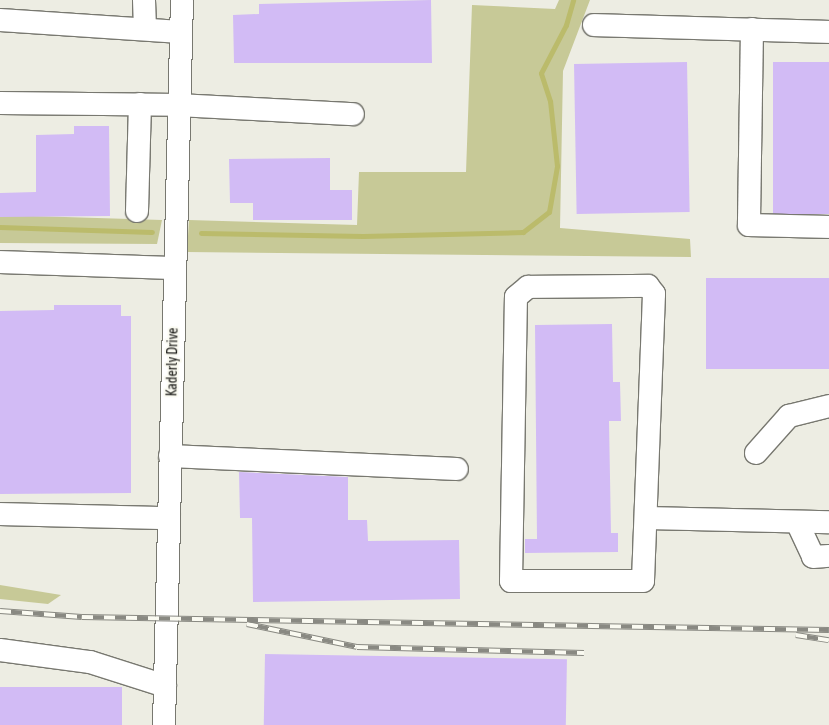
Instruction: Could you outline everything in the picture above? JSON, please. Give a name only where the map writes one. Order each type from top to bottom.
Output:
[{"type":"street","points":[[144,0],[145,29]]},
{"type":"street","name":"Kaderly Drive","points":[[164,725],[182,0]]},
{"type":"street","points":[[0,20],[181,32]]},
{"type":"street","points":[[594,25],[829,32]]},
{"type":"street","points":[[752,29],[749,225],[829,227]]},
{"type":"street","points":[[137,211],[140,104]]},
{"type":"street","points":[[2,106],[140,104],[352,114]]},
{"type":"street","points":[[0,262],[175,268]]},
{"type":"street","points":[[648,286],[654,294],[647,518],[643,581],[511,581],[516,297],[528,287],[648,286]]},
{"type":"street","points":[[756,453],[789,416],[829,406]]},
{"type":"street","points":[[170,456],[457,469]]},
{"type":"street","points":[[0,514],[169,518]]},
{"type":"street","points":[[647,518],[829,522]]},
{"type":"street","points":[[797,522],[812,557],[829,556]]},
{"type":"street","points":[[0,650],[90,662],[165,686]]},
{"type":"green space","points":[[559,0],[590,0],[563,71],[560,228],[690,239],[691,257],[187,252],[189,220],[357,225],[359,172],[466,172],[472,5],[555,9]]},
{"type":"green space","points":[[0,215],[162,220],[157,244],[0,243]]},
{"type":"green space","points":[[0,585],[61,595],[48,604],[0,599]]},
{"type":"building","points":[[431,0],[432,63],[234,63],[233,15],[259,14],[259,4]]},
{"type":"building","points":[[687,62],[690,212],[577,214],[574,64]]},
{"type":"building","points":[[773,62],[829,62],[829,214],[773,214]]},
{"type":"building","points":[[74,126],[109,126],[110,216],[0,217],[0,193],[36,192],[36,135],[74,134]]},
{"type":"building","points":[[330,158],[330,190],[352,190],[352,220],[253,220],[253,203],[230,203],[229,159]]},
{"type":"building","points":[[706,278],[829,278],[829,369],[706,369]]},
{"type":"building","points":[[54,305],[121,305],[121,316],[131,316],[131,493],[0,494],[0,311],[54,310]]},
{"type":"building","points":[[612,324],[613,382],[620,382],[621,421],[609,421],[611,533],[618,533],[618,552],[525,553],[525,539],[537,539],[535,325]]},
{"type":"building","points":[[239,472],[348,477],[348,520],[367,520],[368,541],[459,540],[460,599],[253,602],[252,518],[240,518]]},
{"type":"building","points":[[265,654],[567,659],[566,725],[264,725]]},
{"type":"building","points":[[0,687],[122,687],[122,725],[0,725]]},
{"type":"waterway","points":[[201,233],[363,236],[523,232],[549,212],[557,166],[550,101],[541,73],[566,25],[573,0]]},
{"type":"waterway","points":[[0,227],[152,232]]},
{"type":"railway","points":[[0,611],[82,617],[829,630]]},
{"type":"railway","points":[[247,624],[357,647],[584,653]]},
{"type":"railway","points":[[796,635],[829,640]]}]
